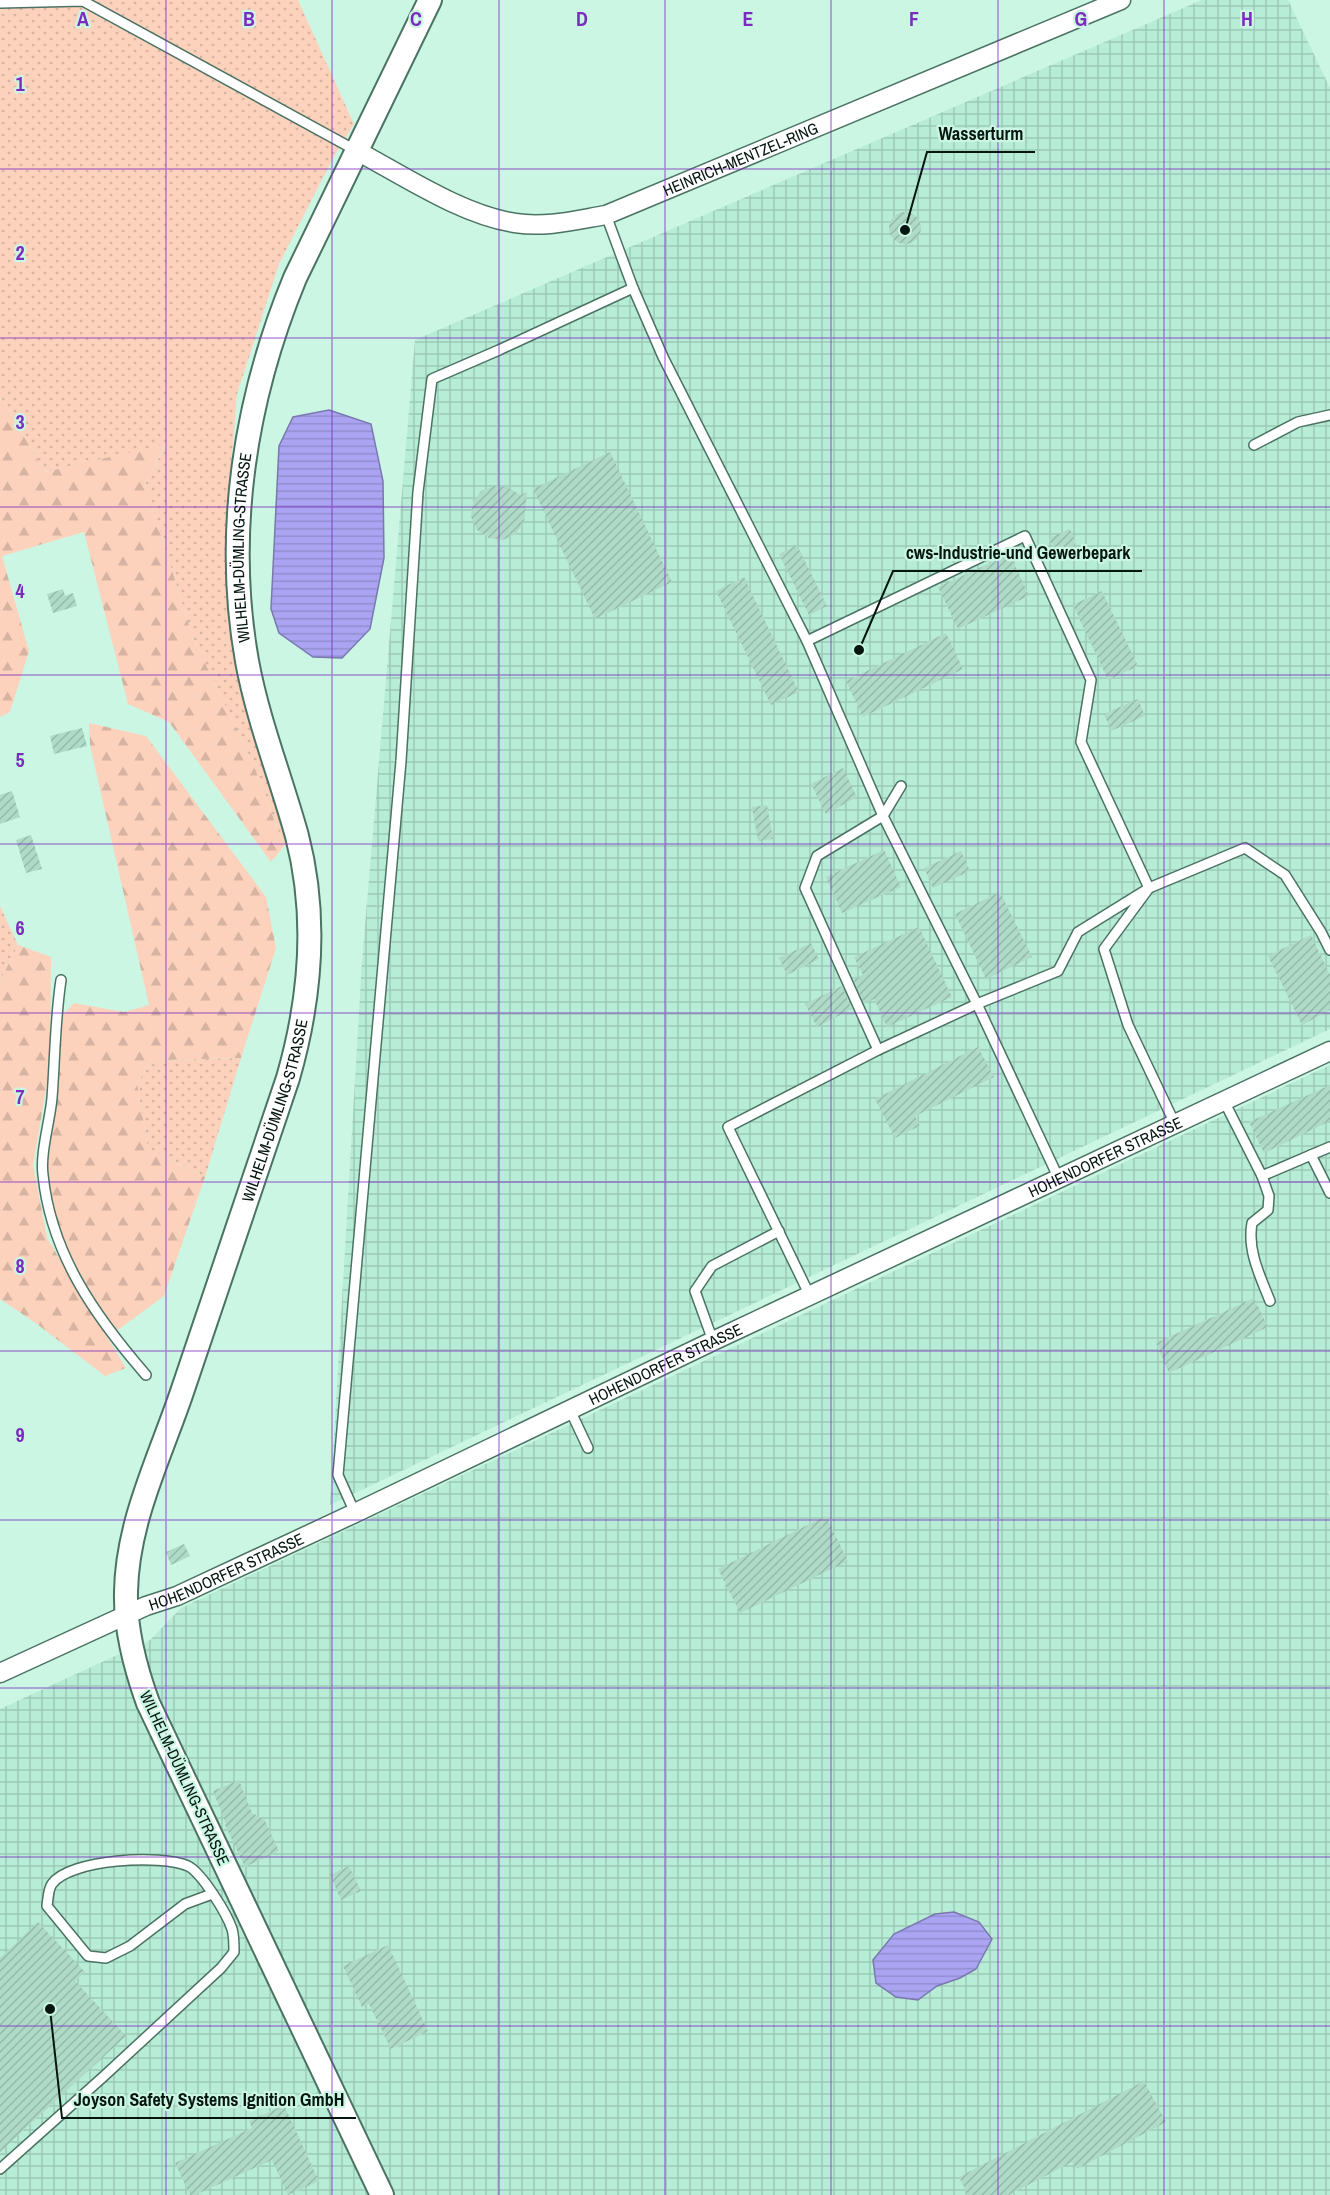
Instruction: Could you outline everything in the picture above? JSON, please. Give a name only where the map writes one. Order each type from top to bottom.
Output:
[{"type":"street","name":"WILHELM-DÜMLING-STRASSE","points":[[382,2195],[148,1703],[133,1656],[126,1591],[137,1517],[181,1395],[288,1078],[299,1040],[305,1004],[310,946],[307,885],[297,837],[258,708],[247,660],[240,604],[238,554],[240,487],[260,377],[277,321],[295,278],[430,0]]},
{"type":"street","name":"HEINRICH-MENTZEL-RING","points":[[357,150],[467,209],[515,223],[550,224],[606,215],[1121,0]]},
{"type":"street","name":"HOHENDORFER STRASSE","points":[[0,1673],[127,1615],[177,1596],[355,1514],[713,1341],[1330,1052]]},
{"type":"lane","points":[[0,3],[83,1],[357,150]]},
{"type":"lane","points":[[606,215],[633,288],[663,357],[807,641],[883,816],[977,1004],[1059,1179]]},
{"type":"lane","points":[[355,1514],[338,1474],[401,761],[418,492],[432,379],[633,288]]},
{"type":"lane","points":[[1254,445],[1298,422],[1330,415]]},
{"type":"lane","points":[[807,641],[1025,536],[1091,680],[1081,742],[1149,888]]},
{"type":"lane","points":[[878,1050],[806,888],[817,856],[883,816],[901,786]]},
{"type":"lane","points":[[810,1296],[728,1127],[878,1050],[977,1004],[1058,971],[1078,932],[1149,888],[1245,848],[1285,875],[1330,950]]},
{"type":"lane","points":[[1149,888],[1104,949],[1128,1024],[1175,1124]]},
{"type":"lane","points":[[60,980],[52,1101],[42,1173],[49,1210],[56,1239],[81,1289],[122,1346],[146,1374]]},
{"type":"lane","points":[[1224,1101],[1262,1176],[1269,1196],[1268,1210],[1252,1222],[1250,1233],[1256,1267],[1270,1301]]},
{"type":"lane","points":[[1262,1176],[1330,1147]]},
{"type":"lane","points":[[1311,1155],[1330,1193]]},
{"type":"lane","points":[[713,1341],[695,1292],[712,1266],[779,1231]]},
{"type":"lane","points":[[570,1410],[588,1448]]},
{"type":"lane","points":[[0,2169],[104,2077],[221,1968],[234,1952],[232,1930],[212,1894],[204,1880],[188,1866],[170,1862],[120,1861],[89,1864],[66,1872],[51,1884],[47,1906],[88,1956],[106,1958],[130,1946],[185,1904],[212,1894]]},
{"type":"shaded area","points":[[1202,0],[1288,0],[1330,88],[1330,1029],[330,1505],[362,961],[415,340]]},
{"type":"shaded area","points":[[329,410],[371,424],[383,481],[384,558],[370,629],[342,658],[313,657],[279,633],[271,609],[279,446],[293,417]]},
{"type":"shaded area","points":[[1330,1065],[1330,1490],[1328,1492],[1330,1497],[1330,2195],[0,2195],[0,1709],[150,1640],[181,1608]]},
{"type":"shaded area","points":[[954,1912],[979,1922],[992,1939],[976,1969],[960,1978],[937,1986],[918,2000],[896,1997],[876,1983],[873,1960],[894,1934],[935,1914]]},
{"type":"green space","points":[[0,0],[298,0],[354,124],[332,160],[279,264],[237,394],[228,503],[242,670],[296,842],[284,846],[252,761],[193,638],[145,484],[166,445],[45,472],[0,396]]},
{"type":"green space","points":[[0,396],[45,472],[166,444],[145,484],[193,638],[252,761],[284,846],[271,862],[169,722],[128,704],[84,532],[2,556],[29,651],[10,712],[0,717]]},
{"type":"green space","points":[[89,723],[146,736],[266,897],[276,948],[241,1058],[161,1060],[149,1066],[137,1083],[148,1149],[205,1177],[164,1296],[115,1332],[82,1286],[59,1236],[45,1175],[62,1016],[74,1003],[124,1012],[149,1005],[90,745]]},
{"type":"green space","points":[[0,906],[18,945],[0,981]]},
{"type":"green space","points":[[18,945],[51,957],[50,1066],[33,1165],[47,1238],[126,1368],[105,1376],[0,1299],[0,981]]},
{"type":"green space","points":[[241,1058],[205,1177],[148,1149],[137,1083],[149,1066],[161,1060]]},
{"type":"building","points":[[905,212],[917,216],[921,228],[917,240],[905,244],[893,240],[889,228],[893,216]]},
{"type":"building","points":[[610,452],[672,582],[595,619],[533,489]]},
{"type":"building","points":[[494,486],[508,487],[520,495],[527,492],[524,522],[516,534],[503,540],[489,538],[477,530],[471,517],[473,503],[481,491]]},
{"type":"building","points":[[1070,529],[1076,544],[1056,553],[1049,538]]},
{"type":"building","points":[[797,545],[827,606],[809,615],[779,554]]},
{"type":"building","points":[[1010,554],[1029,596],[958,629],[938,587]]},
{"type":"building","points":[[744,577],[799,692],[771,705],[716,591]]},
{"type":"building","points":[[63,589],[65,596],[73,593],[77,606],[53,613],[47,594]]},
{"type":"building","points":[[1102,591],[1138,666],[1108,680],[1073,605]]},
{"type":"building","points":[[946,633],[963,669],[863,717],[846,681]]},
{"type":"building","points":[[1138,699],[1145,716],[1111,731],[1104,714]]},
{"type":"building","points":[[82,728],[87,746],[54,754],[50,736]]},
{"type":"building","points":[[843,768],[857,797],[826,814],[811,784]]},
{"type":"building","points":[[12,791],[20,817],[0,824],[0,795]]},
{"type":"building","points":[[767,805],[773,839],[758,841],[752,807]]},
{"type":"building","points":[[31,835],[42,869],[26,873],[16,840]]},
{"type":"building","points":[[884,850],[901,887],[842,913],[826,877]]},
{"type":"building","points":[[961,851],[970,871],[933,888],[924,868]]},
{"type":"building","points":[[1000,892],[1032,957],[986,979],[955,914]]},
{"type":"building","points":[[919,927],[952,997],[887,1027],[874,999],[864,1004],[854,980],[863,975],[854,957]]},
{"type":"building","points":[[1311,935],[1330,975],[1330,1010],[1302,1025],[1268,956]]},
{"type":"building","points":[[811,943],[819,959],[787,975],[779,958]]},
{"type":"building","points":[[842,986],[852,1009],[817,1027],[805,1004]]},
{"type":"building","points":[[978,1047],[994,1077],[915,1116],[920,1126],[895,1138],[875,1099]]},
{"type":"building","points":[[1330,1085],[1330,1121],[1264,1153],[1249,1122]]},
{"type":"building","points":[[1254,1298],[1268,1327],[1169,1373],[1156,1343]]},
{"type":"building","points":[[826,1516],[848,1561],[740,1613],[718,1569]]},
{"type":"building","points":[[184,1544],[190,1556],[171,1565],[166,1552]]},
{"type":"building","points":[[239,1780],[252,1813],[264,1819],[279,1851],[245,1867],[225,1825],[213,1791]]},
{"type":"building","points":[[349,1866],[361,1891],[341,1900],[330,1875]]},
{"type":"building","points":[[38,1922],[85,1972],[75,1981],[126,2036],[0,2152],[0,1958]]},
{"type":"building","points":[[388,1945],[428,2031],[391,2049],[369,2004],[362,2007],[343,1966]]},
{"type":"building","points":[[1144,2081],[1166,2122],[1077,2169],[1072,2162],[1009,2195],[968,2195],[959,2177]]},
{"type":"building","points":[[284,2105],[319,2181],[288,2195],[272,2160],[195,2195],[190,2195],[175,2163],[252,2128],[249,2121]]},
{"type":"place","name":"Wasserturm","points":[[905,230]]},
{"type":"place","name":"cws-Industrie-und Gewerbepark","points":[[859,650]]},
{"type":"place","name":"Joyson Safety Systems Ignition GmbH","points":[[50,2009]]}]
